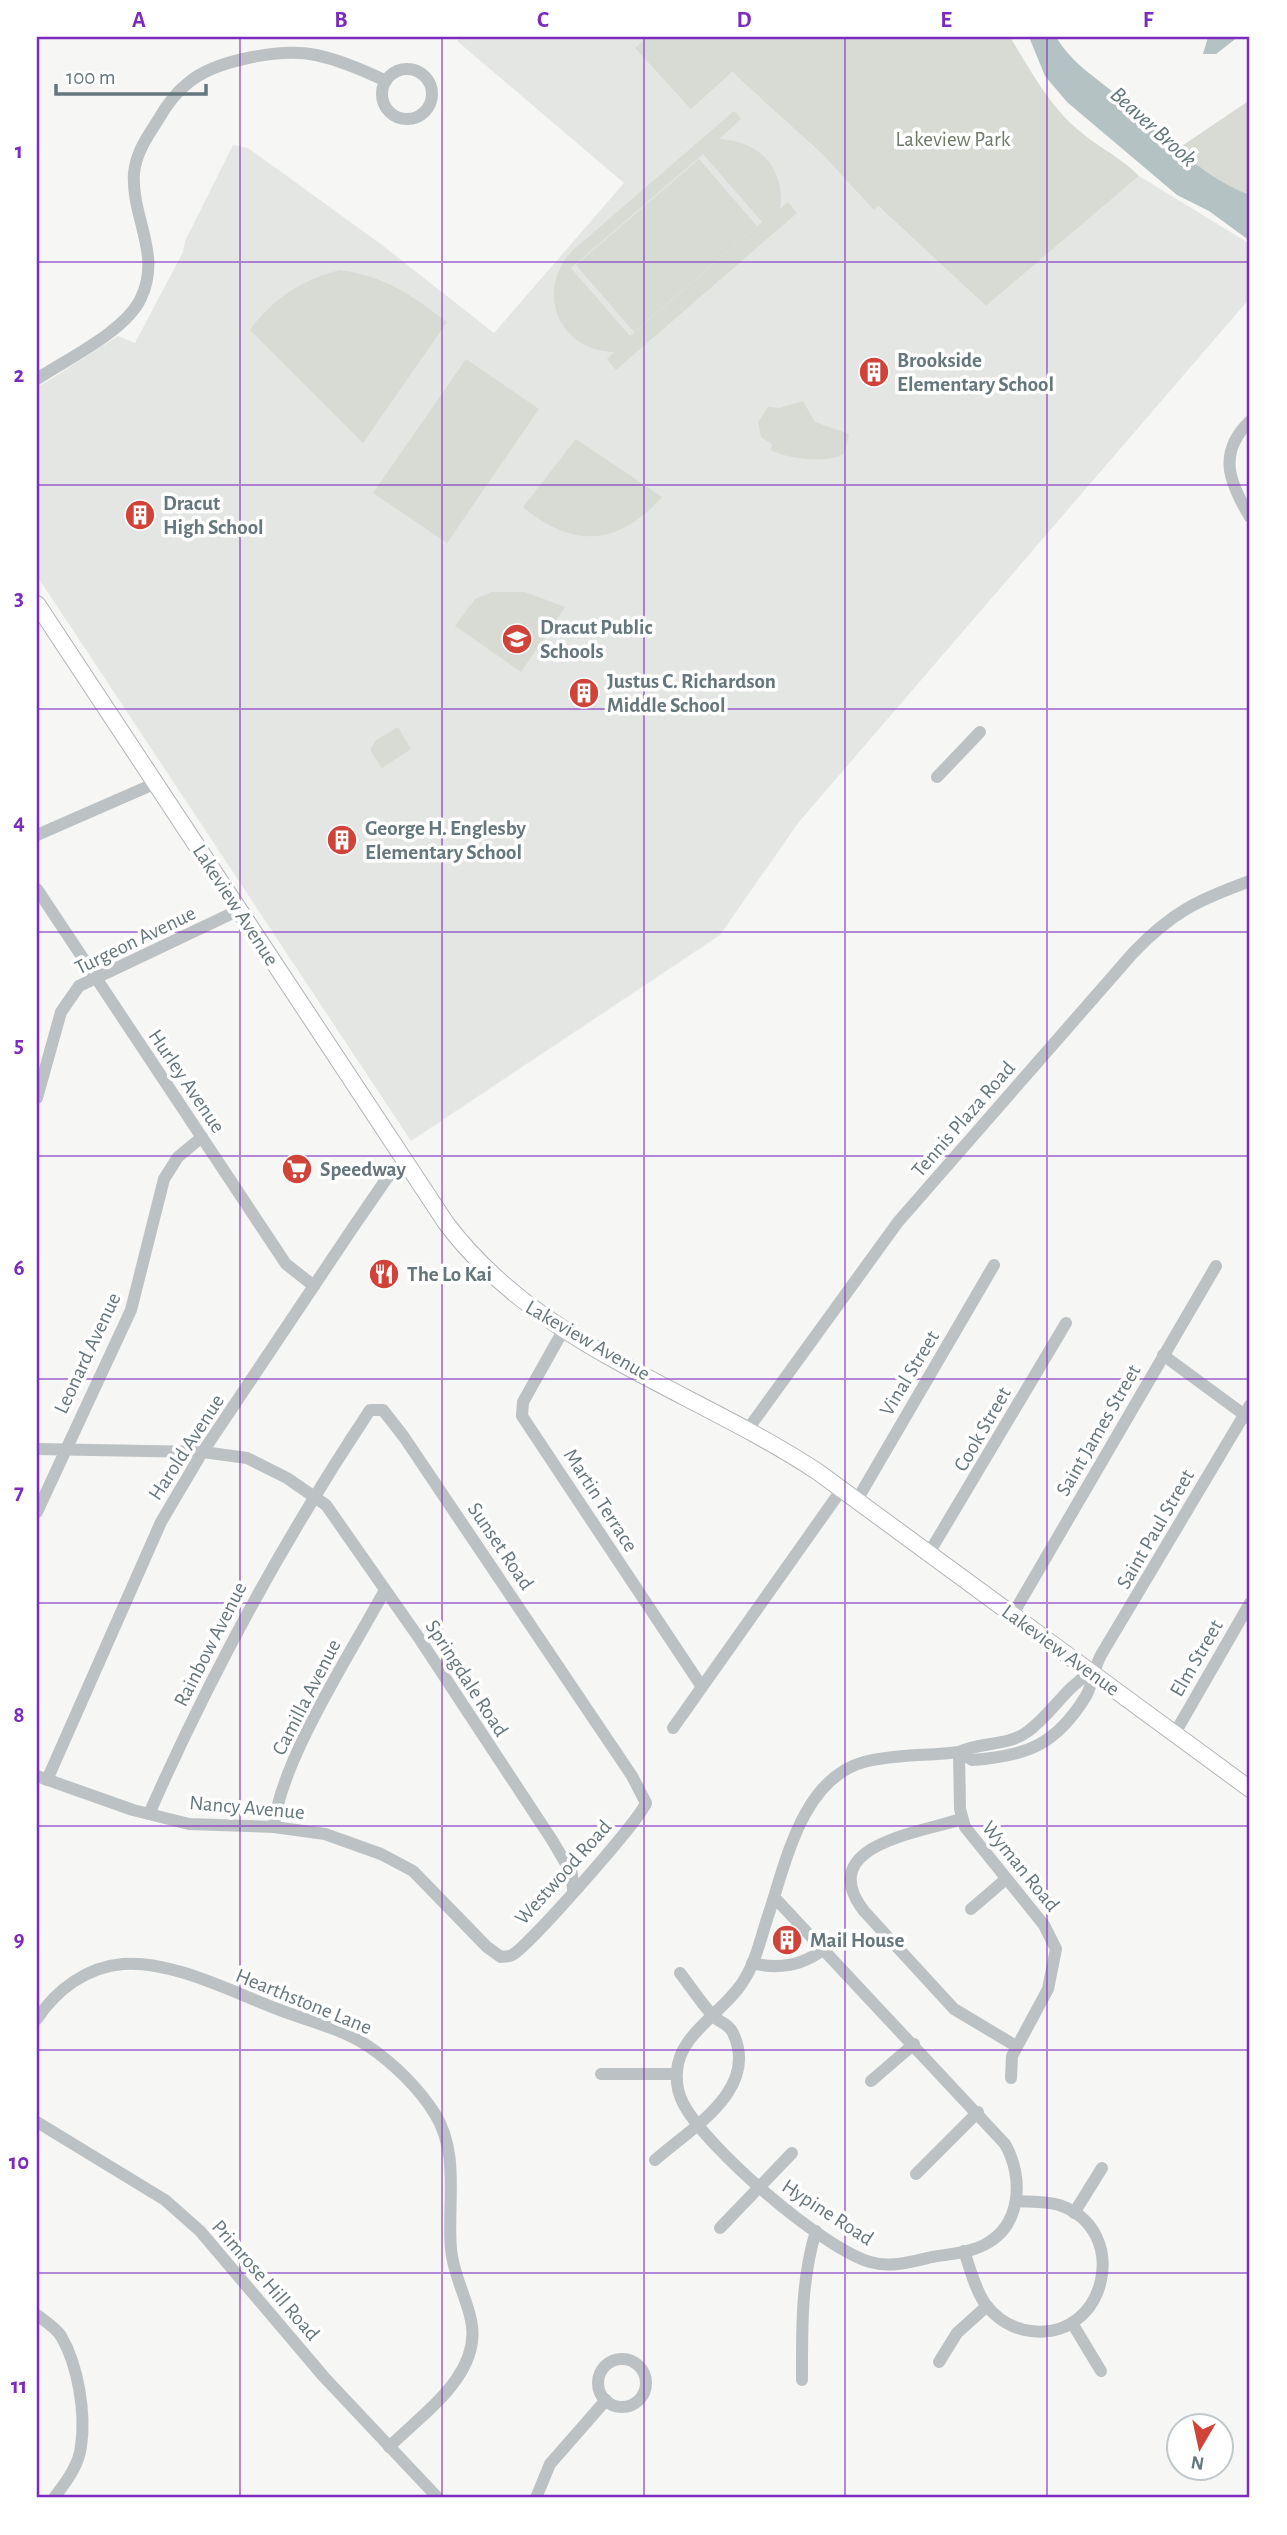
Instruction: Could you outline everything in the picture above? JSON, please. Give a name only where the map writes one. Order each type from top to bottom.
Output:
[{"type":"main road","name":"Lakeview Avenue","points":[[37,604],[406,1163],[471,1255],[511,1293],[564,1329],[748,1429],[842,1489],[1250,1789]]},
{"type":"street","points":[[37,379],[122,322],[141,299],[149,262],[134,185],[136,160],[164,111],[187,83],[204,73],[228,65],[293,52],[338,61],[386,81]]},
{"type":"street","points":[[402,70],[417,72],[430,86],[429,105],[414,118],[395,116],[382,100],[386,81],[402,70]]},
{"type":"street","points":[[1250,421],[1237,434],[1228,459],[1234,490],[1250,517]]},
{"type":"street","points":[[937,778],[980,732]]},
{"type":"street","points":[[37,835],[156,783]]},
{"type":"street","name":"Tennis Plaza Road","points":[[748,1429],[898,1222],[1133,953],[1174,914],[1250,881]]},
{"type":"street","name":"Hurley Avenue","points":[[37,889],[286,1264],[314,1286]]},
{"type":"street","name":"Turgeon Avenue","points":[[37,1098],[47,1051],[64,1005],[79,986],[239,910]]},
{"type":"street","name":"Leonard Avenue","points":[[37,1512],[131,1310],[164,1179],[178,1157],[202,1137]]},
{"type":"street","name":"Harold Avenue","points":[[42,1778],[161,1521],[203,1452],[387,1178],[406,1163]]},
{"type":"street","name":"Vinal Street","points":[[856,1500],[994,1265]]},
{"type":"street","name":"Saint James Street","points":[[1013,1614],[1216,1266]]},
{"type":"street","name":"Cook Street","points":[[929,1553],[1066,1323]]},
{"type":"street","name":"Martin Terrace","points":[[564,1329],[523,1402],[522,1416],[702,1687]]},
{"type":"street","points":[[1163,1355],[1248,1413]]},
{"type":"street","name":"Sunset Road","points":[[313,1496],[370,1410],[383,1410],[450,1503],[632,1776],[646,1804]]},
{"type":"street","name":"Saint Paul Street","points":[[1091,1672],[1248,1413]]},
{"type":"street","name":"Springdale Road","points":[[37,1449],[203,1452],[247,1458],[287,1478],[326,1505],[386,1590],[552,1840],[572,1874],[573,1890]]},
{"type":"street","points":[[673,1728],[842,1489]]},
{"type":"street","name":"Rainbow Avenue","points":[[149,1814],[241,1624],[313,1496]]},
{"type":"street","name":"Camilla Avenue","points":[[274,1827],[276,1803],[302,1744],[386,1590]]},
{"type":"street","name":"Elm Street","points":[[1175,1733],[1250,1603]]},
{"type":"street","points":[[959,1752],[972,1760],[1028,1752],[1051,1738],[1069,1718],[1087,1694],[1091,1672]]},
{"type":"street","points":[[601,2074],[677,2074],[680,2055],[685,2046],[739,1989],[752,1964],[793,1842],[823,1787],[843,1770],[866,1761],[959,1752],[971,1746],[1026,1734],[1070,1685],[1091,1672]]},
{"type":"street","name":"Wyman Road","points":[[959,1752],[961,1819],[970,1835],[1044,1925],[1056,1949],[1048,1989],[1012,2056],[1011,2078]]},
{"type":"street","name":"Nancy Avenue","points":[[42,1778],[149,1814],[189,1824],[274,1827],[325,1834],[381,1854],[413,1871],[487,1947],[502,1957]]},
{"type":"street","name":"Westwood Road","points":[[502,1957],[512,1955],[608,1853],[646,1804]]},
{"type":"street","points":[[961,1819],[882,1841],[869,1848],[856,1864],[854,1892],[864,1911],[954,2009],[1016,2046]]},
{"type":"street","points":[[971,1909],[1006,1879]]},
{"type":"street","points":[[774,1897],[978,2112],[1010,2152],[1016,2174],[1016,2201],[1052,2204],[1074,2213],[1089,2225],[1099,2241],[1104,2269],[1101,2288],[1093,2304],[1072,2323],[1054,2330],[1026,2331],[1008,2324],[987,2306],[964,2251]]},
{"type":"street","points":[[752,1964],[773,1967],[795,1965],[824,1949]]},
{"type":"street","name":"Hearthstone Lane","points":[[37,2019],[57,1994],[86,1974],[121,1964],[156,1966],[365,2044],[390,2064],[426,2102],[446,2138],[450,2168],[451,2257],[471,2320],[472,2349],[467,2363],[452,2385],[389,2447]]},
{"type":"street","points":[[656,2160],[728,2096],[738,2075],[739,2052],[732,2031],[714,2017],[680,1973]]},
{"type":"street","points":[[871,2081],[914,2044]]},
{"type":"street","name":"Hypine Road","points":[[677,2074],[680,2096],[697,2122],[759,2188],[782,2208],[857,2257],[879,2264],[902,2264],[986,2244],[1007,2223],[1016,2201]]},
{"type":"street","points":[[916,2174],[978,2112]]},
{"type":"street","name":"Primrose Hill Road","points":[[37,2122],[165,2200],[200,2231],[324,2378],[438,2498]]},
{"type":"street","points":[[720,2228],[792,2153]]},
{"type":"street","points":[[1074,2213],[1102,2168]]},
{"type":"street","points":[[802,2380],[802,2293],[806,2263],[816,2231]]},
{"type":"street","points":[[939,2362],[957,2333],[987,2306]]},
{"type":"street","points":[[37,2315],[60,2334],[73,2362],[82,2417],[81,2448],[71,2475],[54,2498]]},
{"type":"street","points":[[1072,2323],[1101,2371]]},
{"type":"street","points":[[536,2498],[550,2464],[606,2400]]},
{"type":"shaded area","name":"Dracut Public Schools","points":[[462,37],[688,37],[741,80],[986,306],[1139,176],[1250,244],[1250,298],[798,823],[720,935],[411,1141],[37,576],[37,388],[118,336],[135,343],[183,252],[185,241],[233,145],[248,148],[382,245],[494,333],[624,183],[457,41]]},
{"type":"shaded area","points":[[1029,37],[1056,37],[1078,63],[1182,153],[1214,177],[1250,195],[1250,241],[1209,211],[1177,195],[1067,102],[1045,76]]},
{"type":"shaded area","points":[[1208,37],[1238,37],[1216,54],[1203,54]]},
{"type":"green space","name":"Lakeview Park","points":[[647,37],[1010,37],[1060,112],[1082,133],[1139,176],[986,306],[878,206],[874,210],[824,156],[732,72],[691,109],[635,48]]},
{"type":"green space","points":[[1250,100],[1250,220],[1158,162]]},
{"type":"green space","points":[[734,111],[741,119],[719,139],[746,145],[766,159],[774,169],[778,181],[780,209],[788,202],[797,213],[616,370],[607,359],[614,352],[595,349],[578,341],[566,330],[558,316],[554,300],[555,283],[561,266],[573,250]],"holes":[[[703,154],[762,222],[630,336],[571,268]]]},
{"type":"green space","points":[[699,159],[757,226],[634,332],[576,265]]},
{"type":"green space","points":[[340,270],[385,282],[447,322],[363,443],[250,330],[268,309],[289,292],[313,279]]},
{"type":"green space","points":[[466,359],[539,409],[447,543],[373,493]]},
{"type":"green space","points":[[803,401],[815,422],[849,434],[844,454],[827,459],[807,459],[771,450],[772,444],[761,437],[758,422],[768,407],[779,408]]},
{"type":"green space","points":[[576,439],[662,497],[646,513],[613,533],[578,535],[542,521],[523,507]]},
{"type":"green space","points":[[492,592],[525,592],[565,607],[521,672],[455,626],[475,599]]},
{"type":"green space","points":[[398,727],[411,749],[382,768],[370,750],[376,740]]},
{"type":"place","name":"Brookside Elementary School","points":[[874,372]]},
{"type":"place","name":"Dracut High School","points":[[140,515]]},
{"type":"place","name":"Dracut Public Schools","points":[[517,639]]},
{"type":"place","name":"Justus C. Richardson Middle School","points":[[584,693]]},
{"type":"place","name":"George H. Englesby Elementary School","points":[[342,840]]},
{"type":"place","name":"Speedway","points":[[297,1169]]},
{"type":"place","name":"The Lo Kai","points":[[384,1274]]},
{"type":"place","name":"Mail House","points":[[787,1940]]},
{"type":"water label","name":"Beaver Brook","points":[[1154,126]]}]
